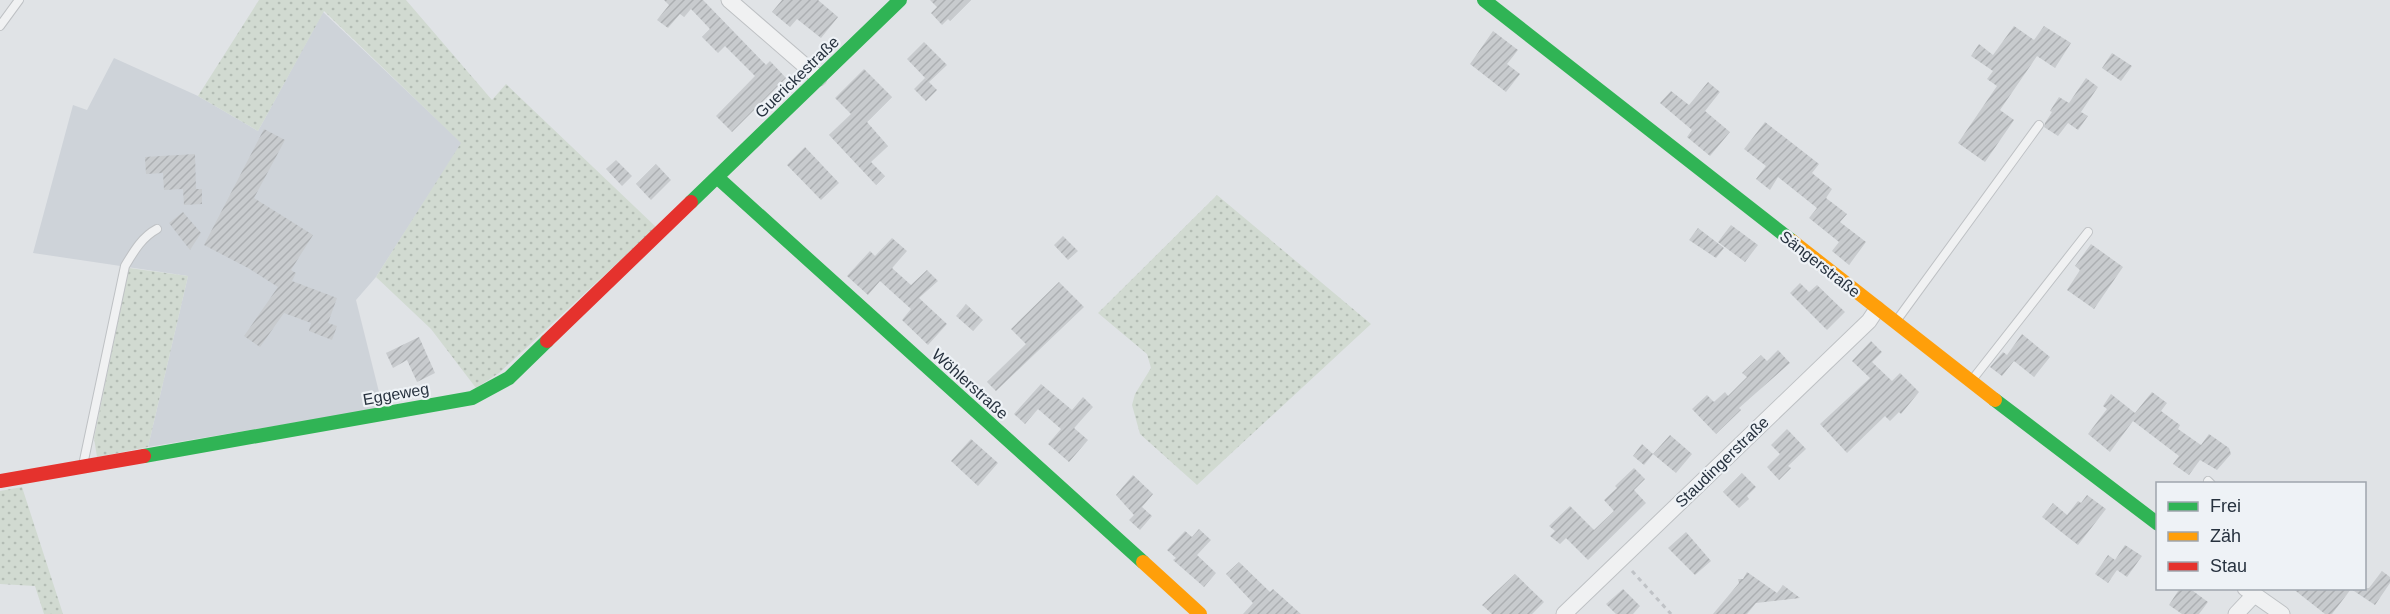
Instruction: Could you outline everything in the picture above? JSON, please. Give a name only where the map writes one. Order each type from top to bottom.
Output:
[{"type":"street","points":[[729,0],[819,78]]},
{"type":"street","name":"Guerickestraße","points":[[718,178],[900,0]]},
{"type":"street","name":"Sängerstraße","points":[[1484,0],[1877,309],[1896,321],[2156,523]]},
{"type":"street","name":"Eggeweg","points":[[0,481],[472,398],[509,378],[718,178]]},
{"type":"street","name":"Wöhlerstraße","points":[[718,178],[1200,614]]},
{"type":"street","name":"Staudingerstraße","points":[[1564,614],[1869,321],[1877,309]]},
{"type":"street","points":[[2236,614],[2250,592],[2282,614]]},
{"type":"lane","points":[[0,26],[19,0]]},
{"type":"lane","points":[[1896,321],[2038,125]]},
{"type":"lane","points":[[83,466],[125,266],[139,244],[149,233],[157,229]]},
{"type":"lane","points":[[1971,381],[2088,232]]},
{"type":"path","points":[[1621,560],[1671,614]]},
{"type":"shaded area","points":[[259,0],[406,0],[492,100],[506,84],[656,227],[499,373],[476,388],[431,329],[376,277],[461,143],[324,11],[258,131],[198,96]]},
{"type":"shaded area","points":[[323,12],[462,143],[376,277],[356,300],[383,408],[148,447],[188,276],[33,253],[73,105],[87,110],[114,58],[198,96],[258,131]]},
{"type":"shaded area","points":[[1217,195],[1371,324],[1197,485],[1140,434],[1132,405],[1135,394],[1151,368],[1147,354],[1098,313]]},
{"type":"shaded area","points":[[129,268],[188,276],[148,447],[97,457],[94,438]]},
{"type":"shaded area","points":[[22,487],[63,614],[44,614],[35,586],[0,584],[0,491]]},
{"type":"building","points":[[664,0],[703,0],[766,65],[770,61],[786,78],[732,132],[716,116],[755,76],[725,46],[718,53],[702,37],[710,29],[691,9],[684,17],[680,14],[668,28],[657,20],[669,5]]},
{"type":"building","points":[[782,0],[818,0],[838,17],[821,38],[797,19],[790,27],[772,12]]},
{"type":"building","points":[[930,0],[971,0],[950,21],[948,19],[942,25],[931,13],[937,7]]},
{"type":"building","points":[[2014,26],[2034,40],[2044,26],[2071,43],[2055,68],[2037,56],[2000,110],[2014,120],[1985,162],[1958,143],[1997,86],[1987,79],[1993,71],[1971,56],[1979,44],[1993,55]]},
{"type":"building","points":[[1493,31],[1518,50],[1507,64],[1520,74],[1506,92],[1470,64]]},
{"type":"building","points":[[924,42],[947,65],[929,82],[907,59]]},
{"type":"building","points":[[2112,53],[2132,66],[2121,81],[2102,68]]},
{"type":"building","points":[[864,69],[892,97],[867,122],[888,146],[871,162],[885,176],[876,185],[829,135],[851,114],[835,98]]},
{"type":"building","points":[[925,78],[937,90],[926,101],[914,89]]},
{"type":"building","points":[[2086,78],[2098,87],[2081,112],[2088,116],[2078,130],[2068,123],[2058,136],[2044,127],[2059,97],[2069,103]]},
{"type":"building","points":[[1708,82],[1720,92],[1705,111],[1730,132],[1710,156],[1687,137],[1692,130],[1660,103],[1671,91],[1689,105]]},
{"type":"building","points":[[1765,122],[1819,164],[1812,173],[1832,189],[1826,198],[1847,214],[1840,222],[1866,242],[1849,265],[1832,251],[1839,242],[1809,218],[1817,208],[1778,177],[1770,190],[1756,179],[1766,166],[1744,149]]},
{"type":"building","points":[[264,129],[285,140],[254,198],[313,235],[291,270],[296,273],[292,281],[337,298],[328,323],[337,326],[332,340],[309,331],[311,323],[284,313],[260,347],[244,336],[278,287],[204,245]]},
{"type":"building","points":[[805,147],[839,183],[821,200],[787,165]]},
{"type":"building","points":[[195,154],[196,189],[202,189],[202,204],[184,205],[183,189],[164,190],[163,173],[146,174],[145,157]]},
{"type":"building","points":[[616,160],[632,176],[622,186],[606,169]]},
{"type":"building","points":[[656,164],[671,180],[651,200],[636,184]]},
{"type":"building","points":[[183,212],[201,233],[190,250],[169,223]]},
{"type":"building","points":[[1731,225],[1758,245],[1745,262],[1718,242]]},
{"type":"building","points":[[1698,228],[1724,248],[1716,258],[1689,240]]},
{"type":"building","points":[[1063,236],[1078,251],[1068,260],[1054,245]]},
{"type":"building","points":[[892,238],[907,251],[892,268],[911,285],[927,270],[938,281],[919,298],[947,324],[928,345],[902,320],[911,309],[880,281],[868,295],[847,276],[870,251],[875,256]]},
{"type":"building","points":[[2091,244],[2123,267],[2094,309],[2067,290],[2080,270],[2075,266]]},
{"type":"building","points":[[1059,282],[1084,307],[996,391],[987,382],[1026,344],[1011,329]]},
{"type":"building","points":[[1800,283],[1809,292],[1817,285],[1845,312],[1827,330],[1790,293]]},
{"type":"building","points":[[966,304],[983,320],[973,331],[956,316]]},
{"type":"building","points":[[2022,334],[2050,357],[2034,377],[2014,361],[2002,376],[1990,367],[2003,352],[2007,355]]},
{"type":"building","points":[[419,337],[435,373],[417,382],[407,360],[393,368],[386,353]]},
{"type":"building","points":[[1871,341],[1882,352],[1872,362],[1892,381],[1900,373],[1919,392],[1901,414],[1899,412],[1890,421],[1885,416],[1847,453],[1820,424],[1870,378],[1852,361]]},
{"type":"building","points":[[1778,350],[1790,363],[1739,408],[1741,410],[1716,434],[1692,409],[1707,395],[1714,402],[1725,392],[1728,396],[1747,377],[1742,373],[1761,355],[1767,361]]},
{"type":"building","points":[[1041,384],[1072,410],[1083,397],[1093,407],[1074,428],[1088,440],[1069,462],[1048,444],[1061,429],[1038,409],[1025,424],[1014,414]]},
{"type":"building","points":[[2152,392],[2167,403],[2161,411],[2180,425],[2178,429],[2201,445],[2209,434],[2229,448],[2231,454],[2217,470],[2200,460],[2189,475],[2173,464],[2179,456],[2133,421],[2110,452],[2088,434],[2107,409],[2103,406],[2111,394],[2135,413]]},
{"type":"building","points":[[1787,429],[1806,449],[1788,466],[1791,468],[1779,480],[1767,467],[1780,454],[1771,445]]},
{"type":"building","points":[[1670,435],[1692,454],[1676,473],[1653,454]]},
{"type":"building","points":[[971,439],[998,463],[978,486],[951,461]]},
{"type":"building","points":[[1642,444],[1653,454],[1644,465],[1633,456]]},
{"type":"building","points":[[1634,468],[1645,479],[1634,490],[1646,503],[1588,560],[1566,538],[1560,544],[1550,536],[1555,531],[1549,526],[1570,506],[1594,530],[1614,511],[1604,500]]},
{"type":"building","points":[[1742,473],[1756,487],[1747,496],[1749,499],[1739,508],[1723,492]]},
{"type":"building","points":[[1133,475],[1153,494],[1142,507],[1152,516],[1140,530],[1129,520],[1134,515],[1116,495]]},
{"type":"building","points":[[2087,495],[2106,509],[2078,545],[2042,517],[2053,503],[2067,515],[2078,501],[2081,503]]},
{"type":"building","points":[[1199,529],[1211,540],[1197,555],[1216,573],[1204,587],[1173,560],[1176,558],[1167,550],[1185,531],[1192,537]]},
{"type":"building","points":[[1686,532],[1711,561],[1695,575],[1668,548]]},
{"type":"building","points":[[2125,545],[2142,556],[2127,577],[2117,570],[2108,583],[2095,574],[2108,555],[2115,560]]},
{"type":"building","points":[[1239,562],[1270,592],[1273,589],[1301,614],[1243,614],[1253,603],[1226,574]]},
{"type":"building","points":[[2382,571],[2390,577],[2390,583],[2375,605],[2352,590],[2369,588]]},
{"type":"building","points":[[1747,572],[1777,593],[1783,585],[1800,598],[1756,603],[1747,614],[1713,614],[1739,583],[1738,579],[1743,579]]},
{"type":"building","points":[[1515,574],[1544,602],[1532,614],[1492,614],[1482,605]]},
{"type":"building","points":[[1623,589],[1640,606],[1633,614],[1616,614],[1606,604]]},
{"type":"building","points":[[2179,590],[2192,590],[2208,602],[2199,614],[2182,614],[2169,605]]},
{"type":"building","points":[[2295,590],[2350,590],[2332,614],[2325,614]]},
{"type":"traffic: fast","points":[[691,202],[900,0]]},
{"type":"traffic: fast","points":[[1484,0],[1792,241]]},
{"type":"traffic: fast","points":[[718,178],[1143,562]]},
{"type":"traffic: fast","points":[[144,456],[472,398],[509,378],[547,341]]},
{"type":"traffic: fast","points":[[1995,400],[2156,522]]},
{"type":"traffic: slow","points":[[1792,241],[1995,400]]},
{"type":"traffic: slow","points":[[1143,562],[1200,614]]},
{"type":"traffic: jam","points":[[547,341],[691,202]]},
{"type":"traffic: jam","points":[[0,481],[144,456]]}]
